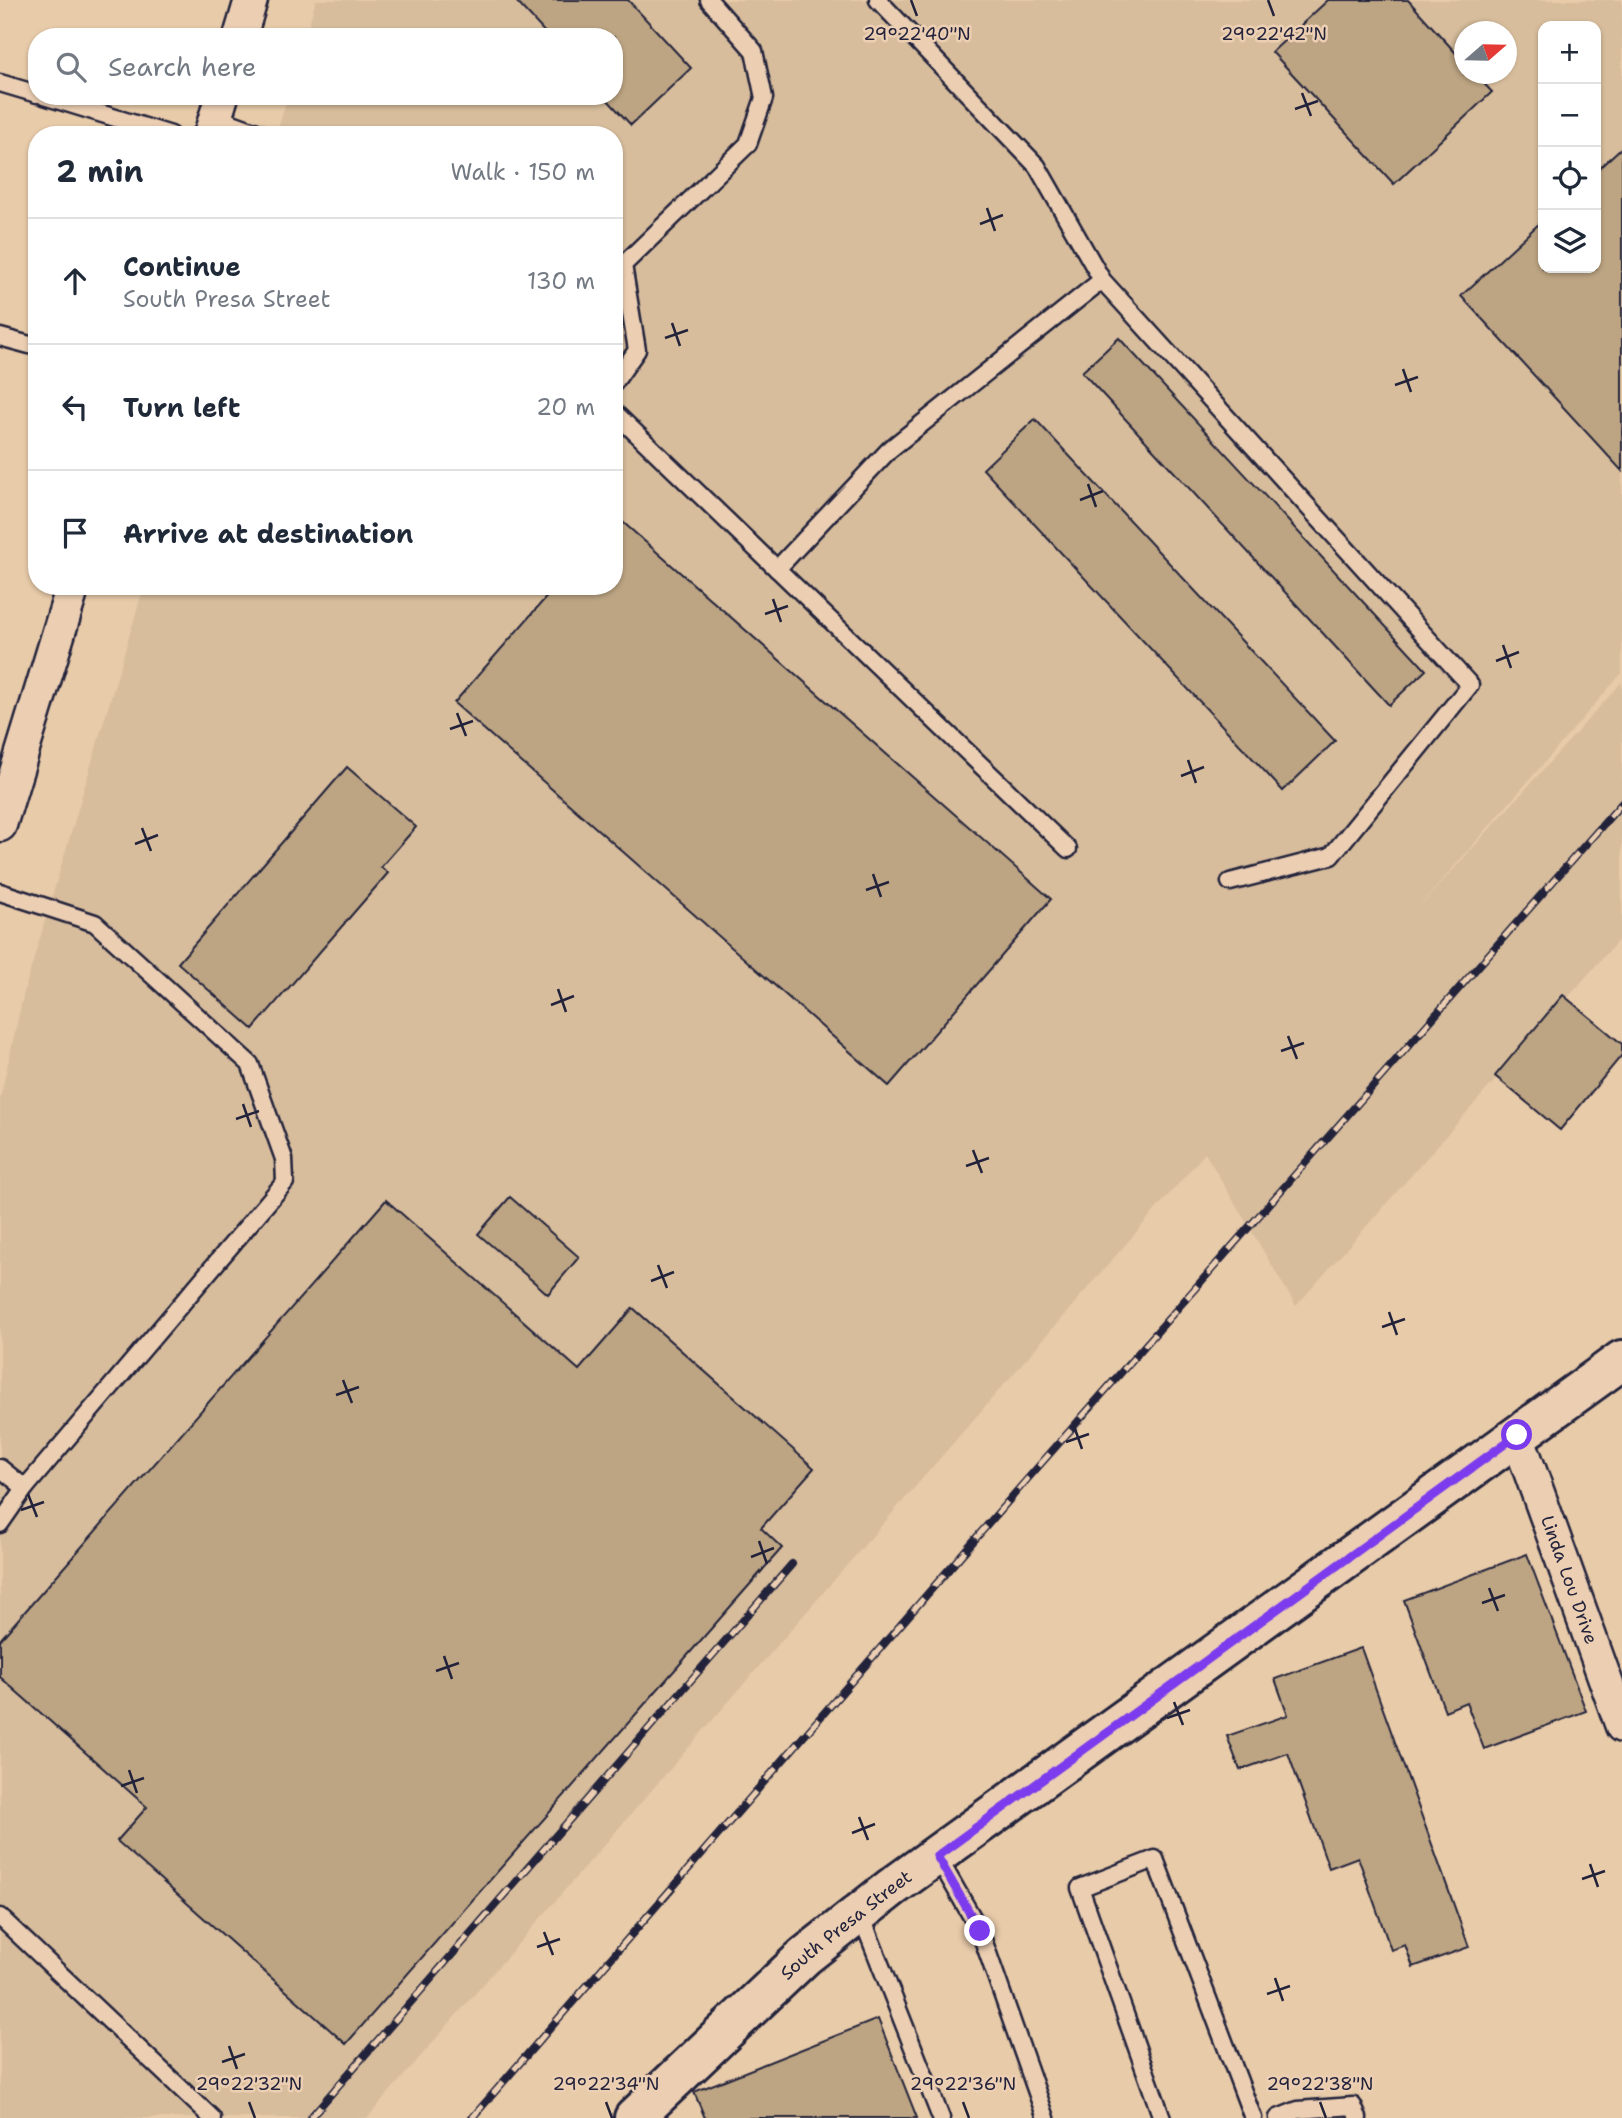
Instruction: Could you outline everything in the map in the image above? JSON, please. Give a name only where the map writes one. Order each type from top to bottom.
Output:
[{"type":"main road","name":"South Presa Street","points":[[634,2118],[696,2055],[805,1956],[860,1913],[1622,1360]]},
{"type":"street","points":[[243,28],[251,0]]},
{"type":"street","points":[[0,825],[70,595]]},
{"type":"street","name":"Linda Lou Drive","points":[[1517,1435],[1622,1726]]},
{"type":"lane","points":[[623,370],[637,349],[623,265],[748,144],[764,98],[754,51],[709,0]]},
{"type":"lane","points":[[878,0],[1038,166],[1102,280],[1470,685],[1331,856],[1230,881]]},
{"type":"lane","points":[[0,83],[28,91]]},
{"type":"lane","points":[[73,105],[142,126]]},
{"type":"lane","points":[[216,116],[242,126]]},
{"type":"lane","points":[[777,569],[889,450],[1102,280]]},
{"type":"lane","points":[[0,337],[28,345]]},
{"type":"lane","points":[[623,421],[1068,849]]},
{"type":"lane","points":[[0,892],[95,923],[250,1064],[274,1128],[285,1182],[25,1488],[0,1524]]},
{"type":"lane","points":[[0,1468],[25,1488]]},
{"type":"lane","points":[[937,1856],[980,1931],[1046,2118]]},
{"type":"lane","points":[[1162,2118],[1080,1888],[1155,1859],[1253,2118]]},
{"type":"lane","points":[[860,1913],[941,2118]]},
{"type":"lane","points":[[0,1917],[212,2118]]},
{"type":"lane","points":[[1278,2118],[1298,2110],[1353,2106],[1358,2118]]},
{"type":"shaded area","points":[[316,0],[1622,0],[1622,673],[1414,913],[1622,682],[1622,936],[1296,1306],[1205,1153],[367,2118],[0,2118],[0,1099],[24,992],[141,595],[623,595],[623,126],[279,126],[285,105],[623,105],[623,28],[308,28]]},
{"type":"building","points":[[515,0],[628,0],[691,68],[631,125],[612,105],[623,105],[623,28],[541,28]]},
{"type":"building","points":[[1328,0],[1408,0],[1454,51],[1454,84],[1484,84],[1492,92],[1394,184],[1272,52]]},
{"type":"building","points":[[1622,147],[1622,471],[1461,296],[1538,225],[1538,273],[1601,273],[1601,166]]},
{"type":"building","points":[[1119,338],[1426,670],[1389,705],[1082,372]]},
{"type":"building","points":[[1035,419],[1335,741],[1283,791],[983,469]]},
{"type":"building","points":[[623,522],[1051,899],[889,1086],[454,703],[548,595],[623,595]]},
{"type":"building","points":[[347,767],[416,827],[381,867],[388,873],[253,1029],[178,963]]},
{"type":"building","points":[[1563,995],[1622,1044],[1622,1055],[1560,1130],[1495,1076]]},
{"type":"building","points":[[510,1197],[579,1257],[548,1294],[478,1234]]},
{"type":"building","points":[[386,1200],[579,1370],[633,1308],[814,1468],[761,1528],[782,1548],[346,2044],[117,1841],[147,1807],[0,1677],[0,1640]]},
{"type":"building","points":[[1527,1554],[1586,1711],[1484,1749],[1466,1702],[1445,1711],[1404,1600]]},
{"type":"building","points":[[1361,1648],[1469,1947],[1413,1967],[1405,1945],[1391,1950],[1358,1857],[1329,1868],[1288,1753],[1240,1770],[1227,1736],[1288,1715],[1275,1679]]},
{"type":"building","points":[[878,2019],[917,2118],[705,2118],[694,2092]]},
{"type":"railway","points":[[472,2118],[1023,1484],[1622,803]]},
{"type":"railway","points":[[310,2118],[792,1564]]},
{"type":"route","points":[[980,1931],[937,1856],[1517,1435]]}]
